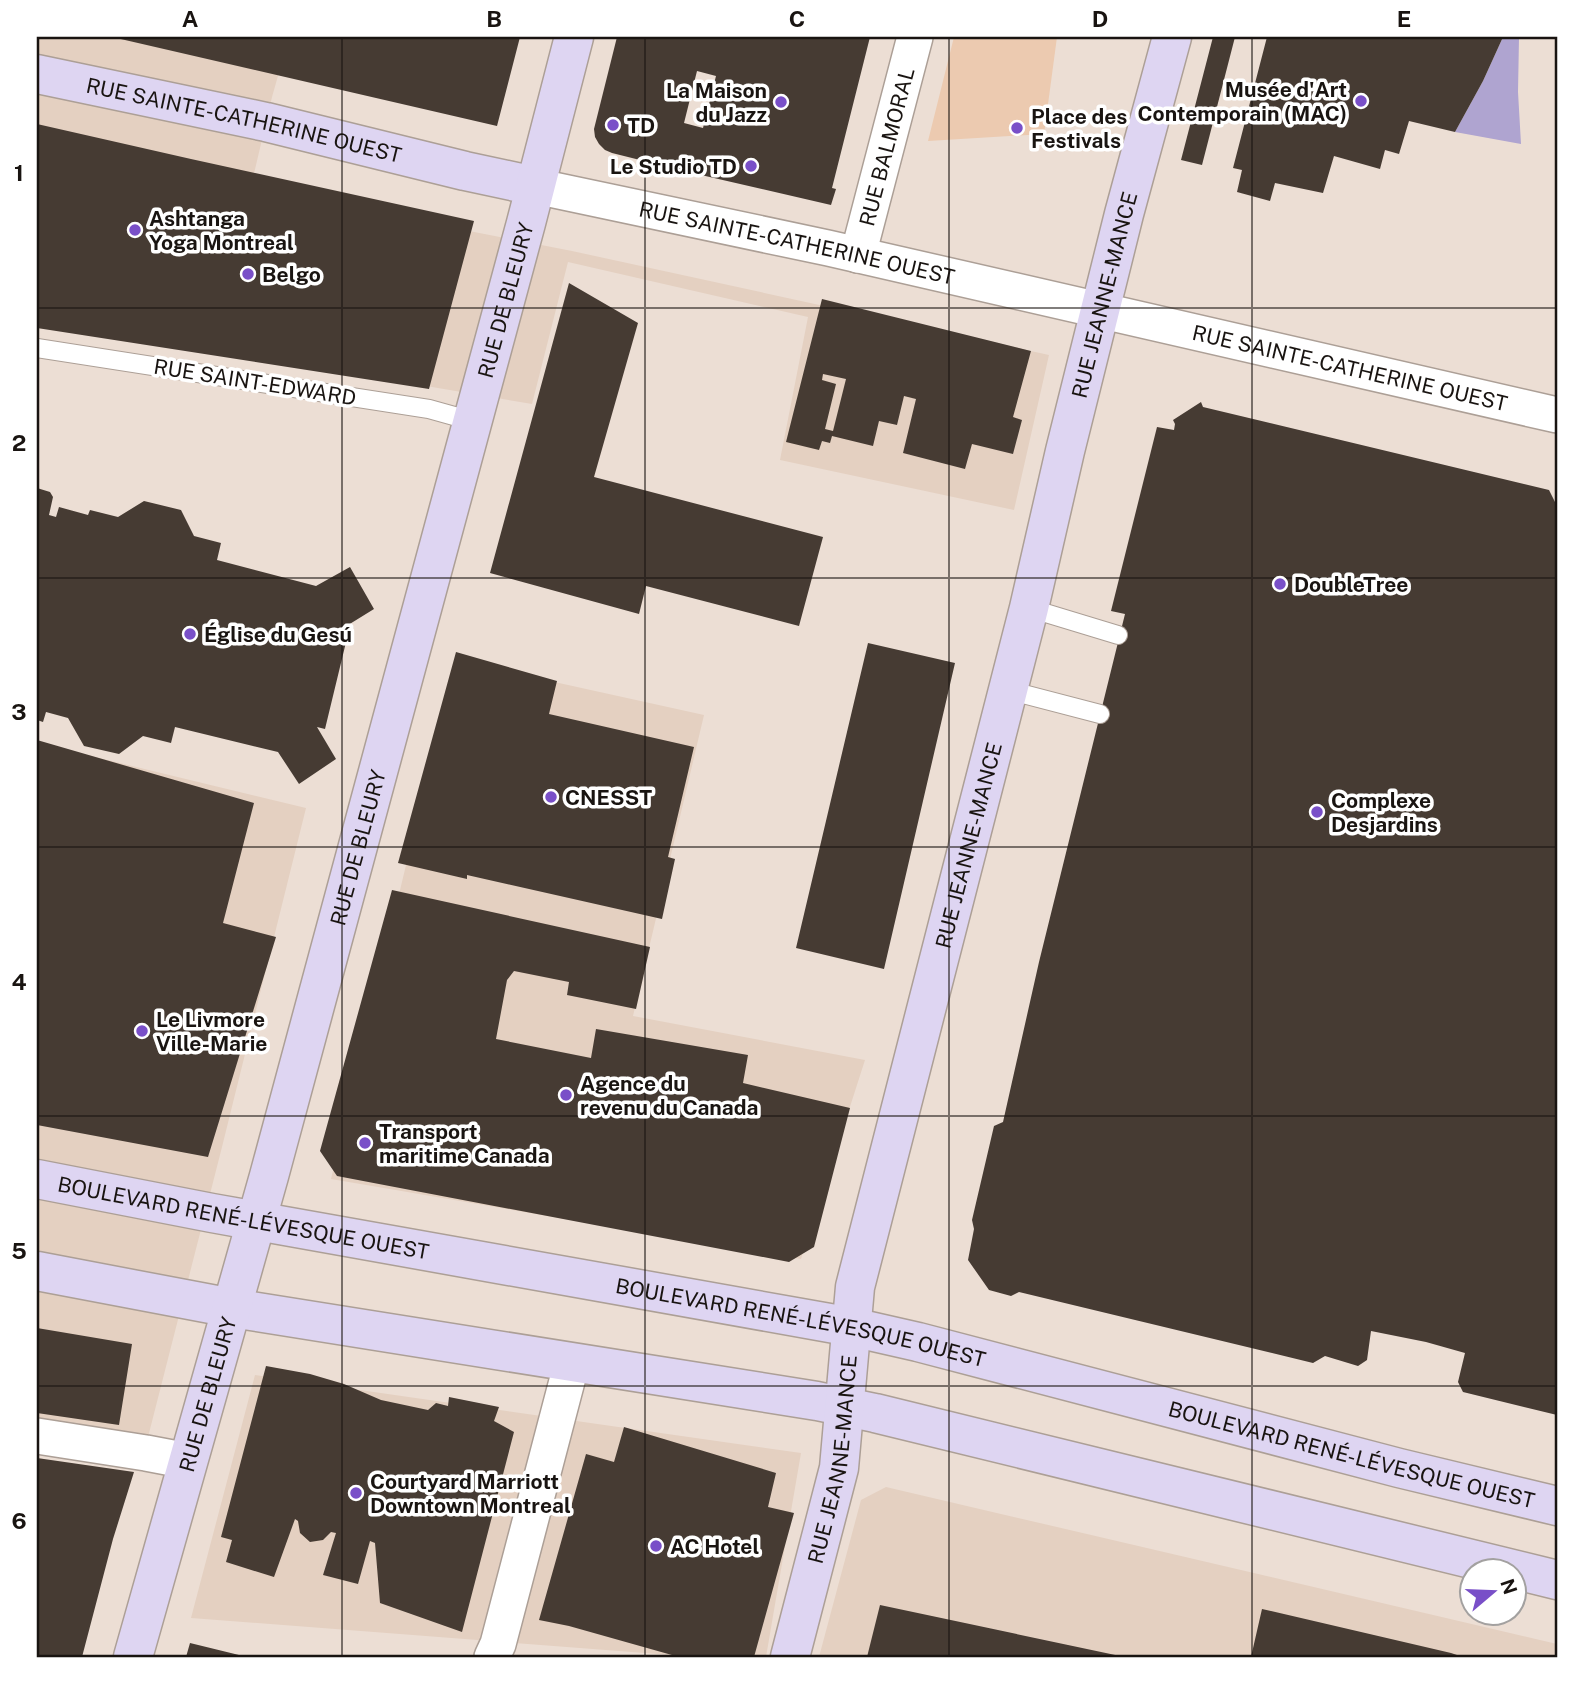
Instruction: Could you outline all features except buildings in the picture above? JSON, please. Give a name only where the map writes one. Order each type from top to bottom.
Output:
[{"type":"street","name":"RUE DE BLEURY","points":[[134,1657],[256,1220],[574,37]]},
{"type":"street","name":"RUE BALMORAL","points":[[858,255],[915,37]]},
{"type":"street","name":"RUE JEANNE-MANCE","points":[[790,1657],[839,1468],[855,1287],[1009,690],[1124,214],[1172,37]]},
{"type":"street","name":"RUE SAINTE-CATHERINE OUEST","points":[[37,74],[266,122],[465,171],[1100,309],[1557,415]]},
{"type":"street","name":"BOULEVARD RENÉ-LÉVESQUE OUEST","points":[[37,1179],[852,1327],[1557,1506]]},
{"type":"street","points":[[37,1271],[232,1308],[817,1401],[1557,1580]]},
{"type":"street","points":[[492,1657],[498,1644],[572,1362]]},
{"type":"street","points":[[37,1436],[188,1461]]},
{"type":"lane","name":"RUE SAINT-EDWARD","points":[[37,348],[429,409],[472,421]]},
{"type":"lane","points":[[1029,608],[1118,635]]},
{"type":"lane","points":[[1009,690],[1100,715]]},
{"type":"shaded area","points":[[37,37],[289,37],[252,182],[1049,355],[1014,510],[780,460],[808,317],[568,262],[532,404],[37,320]]},
{"type":"shaded area","points":[[954,37],[1057,37],[1044,134],[928,141]]},
{"type":"shaded area","points":[[1503,37],[1519,38],[1521,144],[1455,132]]},
{"type":"shaded area","points":[[455,660],[704,715],[633,1016],[865,1060],[801,1259],[331,1179]]},
{"type":"shaded area","points":[[37,743],[306,808],[146,1445],[37,1428]]},
{"type":"shaded area","points":[[255,1375],[801,1453],[766,1657],[697,1657],[191,1618]]},
{"type":"shaded area","points":[[886,1487],[1458,1621],[1458,1628],[1489,1628],[1557,1644],[1557,1657],[819,1657],[861,1500]]},
{"type":"place","name":"Musée d'Art Contemporain (MAC)","points":[[1361,101]]},
{"type":"place","name":"La Maison du Jazz","points":[[781,102]]},
{"type":"place","name":"TD","points":[[613,125]]},
{"type":"place","name":"Place des Festivals","points":[[1017,128]]},
{"type":"place","name":"Le Studio TD","points":[[751,166]]},
{"type":"place","name":"Ashtanga Yoga Montreal","points":[[135,230]]},
{"type":"place","name":"Belgo","points":[[248,274]]},
{"type":"place","name":"DoubleTree","points":[[1280,584]]},
{"type":"place","name":"Église du Gesú","points":[[190,634]]},
{"type":"place","name":"CNESST","points":[[551,797]]},
{"type":"place","name":"Complexe Desjardins","points":[[1317,812]]},
{"type":"place","name":"Le Livmore Ville-Marie","points":[[142,1031]]},
{"type":"place","name":"Agence du revenu du Canada","points":[[566,1095]]},
{"type":"place","name":"Transport maritime Canada","points":[[365,1143]]},
{"type":"place","name":"Courtyard Marriott Downtown Montreal","points":[[356,1493]]},
{"type":"place","name":"AC Hotel","points":[[656,1546]]}]
